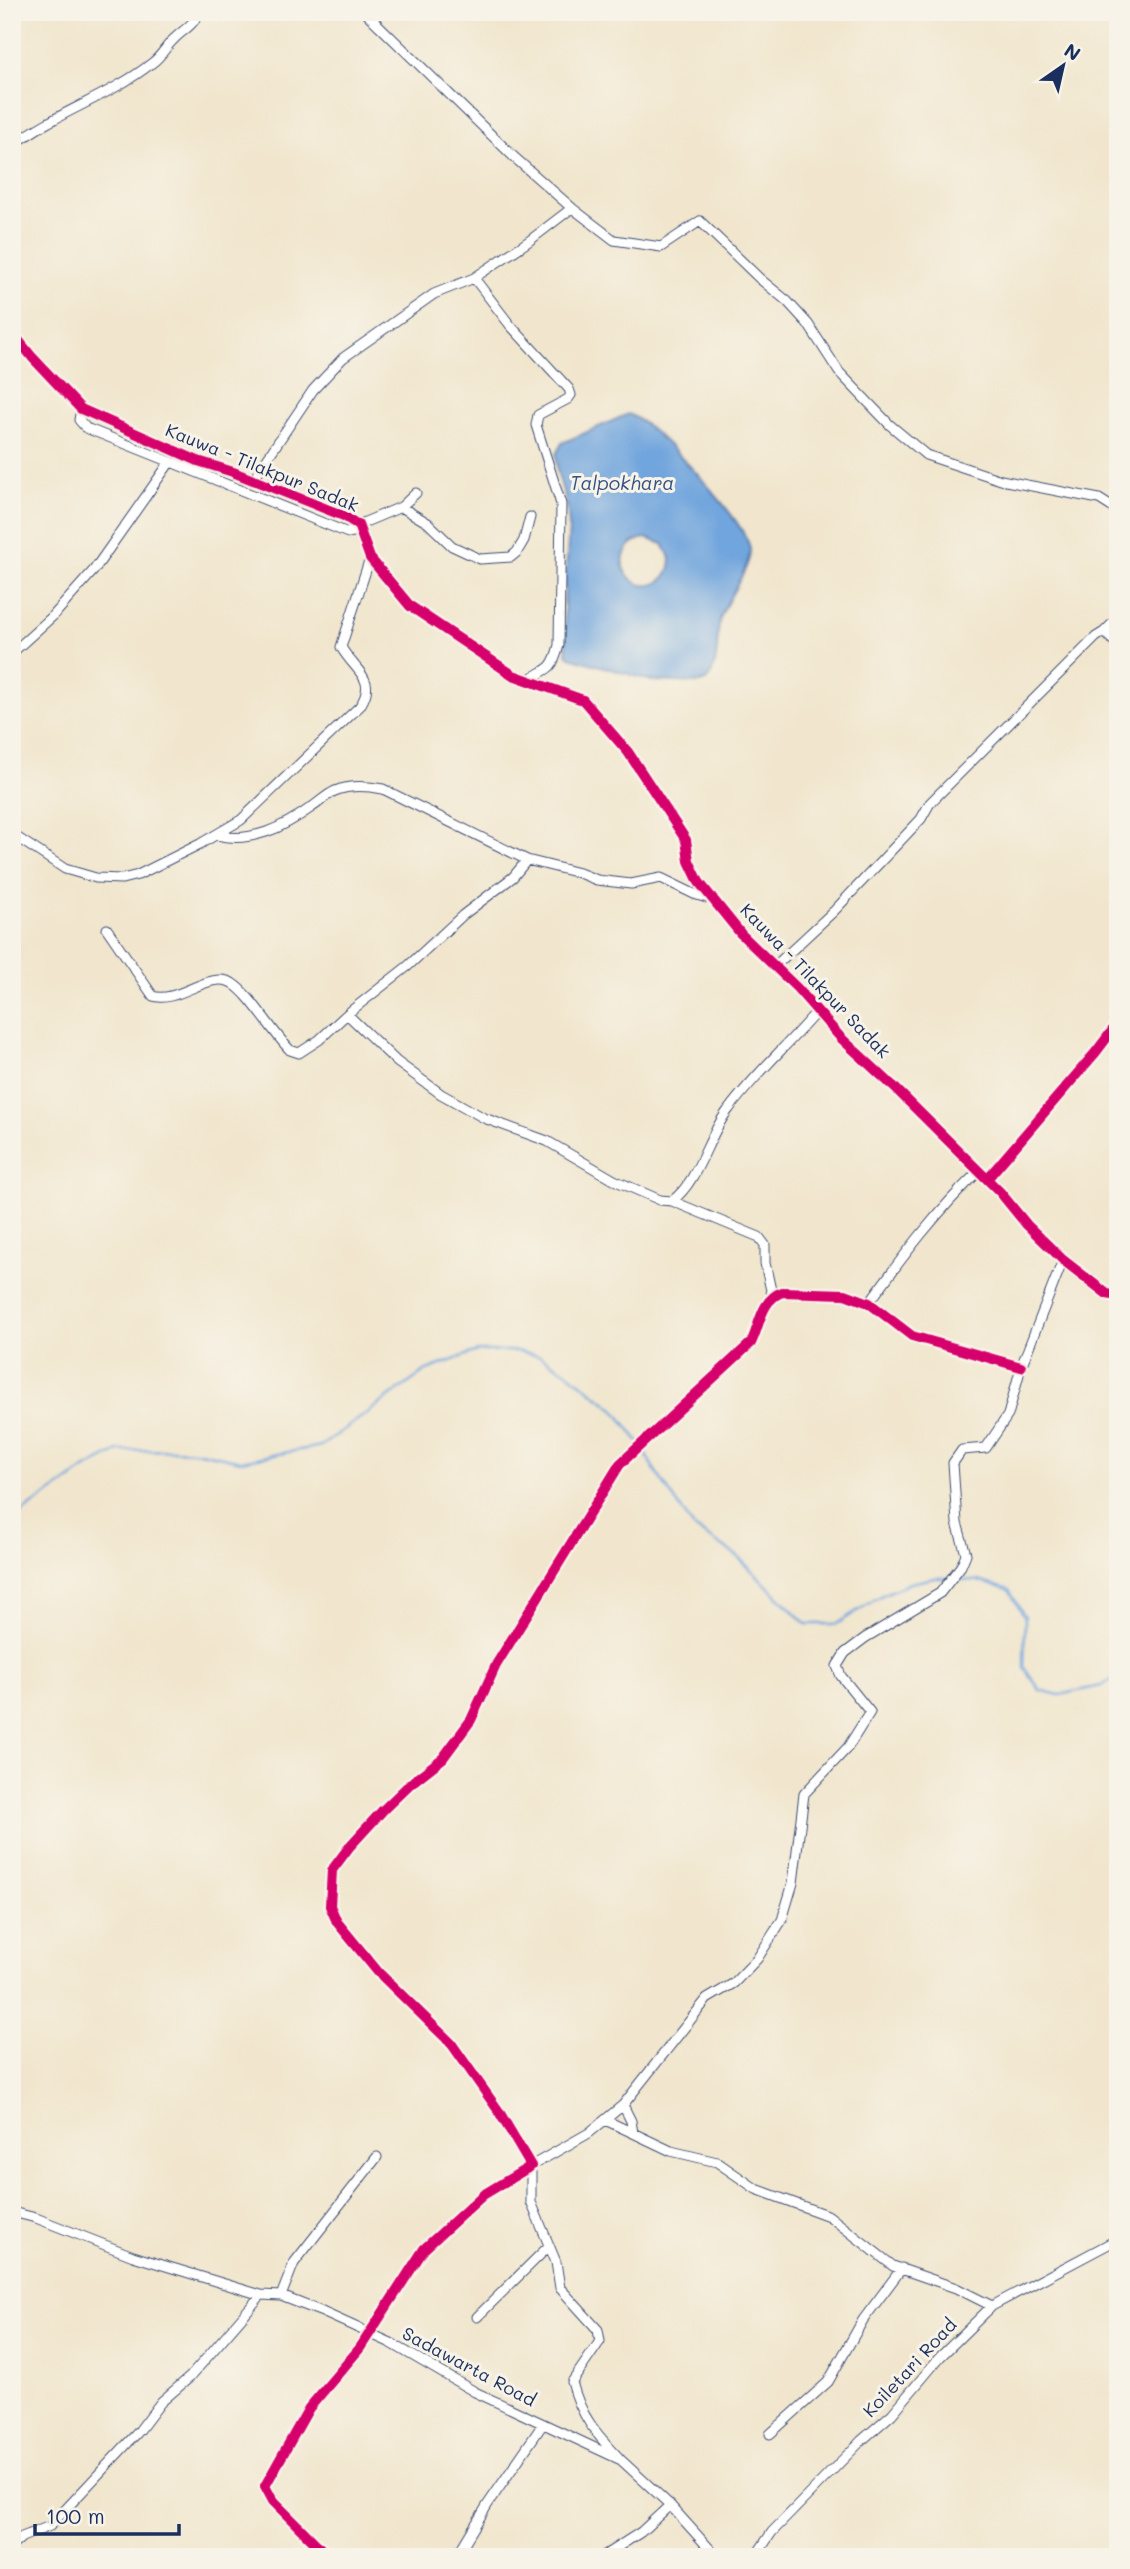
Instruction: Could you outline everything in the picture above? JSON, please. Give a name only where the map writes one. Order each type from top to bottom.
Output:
[{"type":"street","points":[[12,145],[66,111],[92,100],[154,62],[172,41],[196,21],[199,12]]},
{"type":"street","points":[[365,12],[515,158],[572,208],[614,240],[661,247],[700,221],[787,301],[808,324],[839,372],[891,425],[926,455],[1001,480],[1099,499],[1118,511]]},
{"type":"street","points":[[251,481],[313,390],[344,358],[434,295],[474,278],[572,208]]},
{"type":"street","points":[[474,278],[510,325],[569,388],[571,395],[538,415],[536,425],[561,504],[559,645],[555,663],[551,668],[526,680]]},
{"type":"street","name":"Kauwa - Tilakpur Sadak","points":[[12,332],[81,409],[161,446],[344,516],[358,525],[370,558],[410,606],[513,675],[583,700],[628,752],[686,840],[689,861],[699,882],[741,934],[775,966],[841,1038],[987,1179],[1027,1225],[1063,1260],[1107,1294],[1118,1296]]},
{"type":"street","points":[[81,409],[79,420],[86,428],[348,533],[353,532],[358,525],[401,507],[416,493]]},
{"type":"street","points":[[12,653],[54,615],[94,570],[170,462]]},
{"type":"street","points":[[401,507],[428,523],[452,545],[480,559],[511,557],[517,552],[524,540],[530,517]]},
{"type":"street","points":[[12,834],[65,869],[96,878],[122,878],[138,874],[241,820],[360,706],[368,693],[367,681],[348,660],[341,647],[370,558]]},
{"type":"street","points":[[775,966],[834,911],[921,819],[930,803],[1118,618]]},
{"type":"street","points":[[1104,632],[1118,645]]},
{"type":"street","points":[[216,835],[233,839],[254,837],[289,822],[333,792],[352,787],[373,787],[383,789],[527,860],[597,880],[631,884],[661,878],[714,901]]},
{"type":"street","points":[[107,929],[153,996],[162,999],[223,980],[243,994],[290,1050],[299,1053],[308,1049],[408,966],[463,915],[513,877],[527,860]]},
{"type":"street","points":[[671,1201],[691,1178],[728,1109],[817,1011]]},
{"type":"street","points":[[347,1014],[397,1062],[441,1094],[484,1118],[565,1150],[614,1180],[660,1200],[671,1201],[759,1237],[765,1245],[765,1263],[772,1295]]},
{"type":"street","points":[[987,1179],[1118,1023]]},
{"type":"street","points":[[869,1303],[908,1248],[954,1194],[979,1171]]},
{"type":"street","points":[[330,2557],[273,2501],[265,2486],[309,2407],[370,2333],[424,2249],[483,2195],[589,2133],[623,2105],[708,1999],[734,1983],[757,1959],[782,1920],[793,1883],[804,1794],[848,1747],[870,1712],[841,1676],[837,1666],[845,1653],[940,1593],[966,1554],[957,1524],[953,1463],[962,1450],[986,1448],[1008,1415],[1021,1367],[1063,1260]]},
{"type":"street","points":[[621,2460],[599,2437],[578,2407],[572,2382],[600,2341],[598,2330],[560,2288],[555,2262],[531,2202],[531,2166],[498,2110],[451,2043],[378,1972],[337,1922],[330,1906],[332,1870],[350,1846],[392,1801],[443,1758],[471,1720],[496,1665],[620,1464],[751,1343],[762,1311],[772,1295],[782,1292],[845,1294],[869,1303],[912,1336],[1021,1367]]},
{"type":"street","points":[[623,2105],[631,2121],[633,2133]]},
{"type":"street","points":[[605,2120],[671,2151],[717,2162],[756,2189],[829,2216],[893,2266],[956,2288],[992,2306]]},
{"type":"street","points":[[281,2296],[294,2263],[377,2157]]},
{"type":"street","name":"Sadawarta Road","points":[[12,2212],[36,2218],[133,2256],[261,2295],[281,2296],[391,2343],[475,2392],[621,2460],[670,2505],[714,2556]]},
{"type":"street","name":"Koiletari Road","points":[[755,2557],[772,2532],[861,2441],[892,2414],[940,2357],[992,2306],[1118,2239]]},
{"type":"street","points":[[477,2317],[549,2246]]},
{"type":"street","points":[[770,2434],[828,2382],[863,2320],[902,2268]]},
{"type":"street","points":[[12,2546],[22,2537],[50,2526],[139,2431],[161,2402],[190,2377],[261,2295]]},
{"type":"street","points":[[456,2557],[488,2504],[543,2424]]},
{"type":"street","points":[[603,2557],[641,2532],[670,2505]]},
{"type":"water","name":"Talpokhara","points":[[628,414],[657,435],[698,475],[735,520],[746,538],[750,551],[749,559],[720,620],[716,660],[706,681],[652,681],[567,654],[564,604],[569,526],[556,454],[562,443]],"holes":[[[645,538],[663,544],[671,559],[664,577],[650,585],[635,582],[623,566],[628,548]]]},
{"type":"waterway","points":[[12,1523],[24,1511],[88,1467],[118,1451],[195,1451],[241,1461],[321,1446],[427,1370],[477,1351],[516,1351],[540,1356],[567,1372],[614,1409],[639,1442]]},
{"type":"waterway","points":[[642,1448],[694,1528],[736,1555],[806,1624],[837,1624],[882,1595],[910,1583],[947,1578]]},
{"type":"waterway","points":[[953,1579],[978,1581],[1009,1590],[1025,1617],[1024,1667],[1040,1690],[1059,1695],[1101,1686],[1118,1677]]},
{"type":"cycle path","points":[[12,332],[81,409],[198,461],[344,516],[358,525],[370,558],[410,606],[513,675],[583,700],[628,752],[686,840],[689,861],[699,882],[741,934],[797,988],[841,1038],[1000,1192],[1027,1225],[1063,1260],[1107,1294],[1118,1296]]},
{"type":"cycle path","points":[[987,1179],[1118,1023]]},
{"type":"cycle path","points":[[329,2557],[273,2501],[265,2486],[309,2408],[360,2348],[424,2249],[483,2195],[531,2166],[498,2110],[451,2043],[378,1972],[337,1922],[330,1906],[332,1870],[383,1810],[443,1758],[471,1720],[496,1665],[620,1464],[751,1343],[765,1307],[775,1296],[782,1292],[845,1294],[869,1303],[912,1336],[1021,1367]]}]
